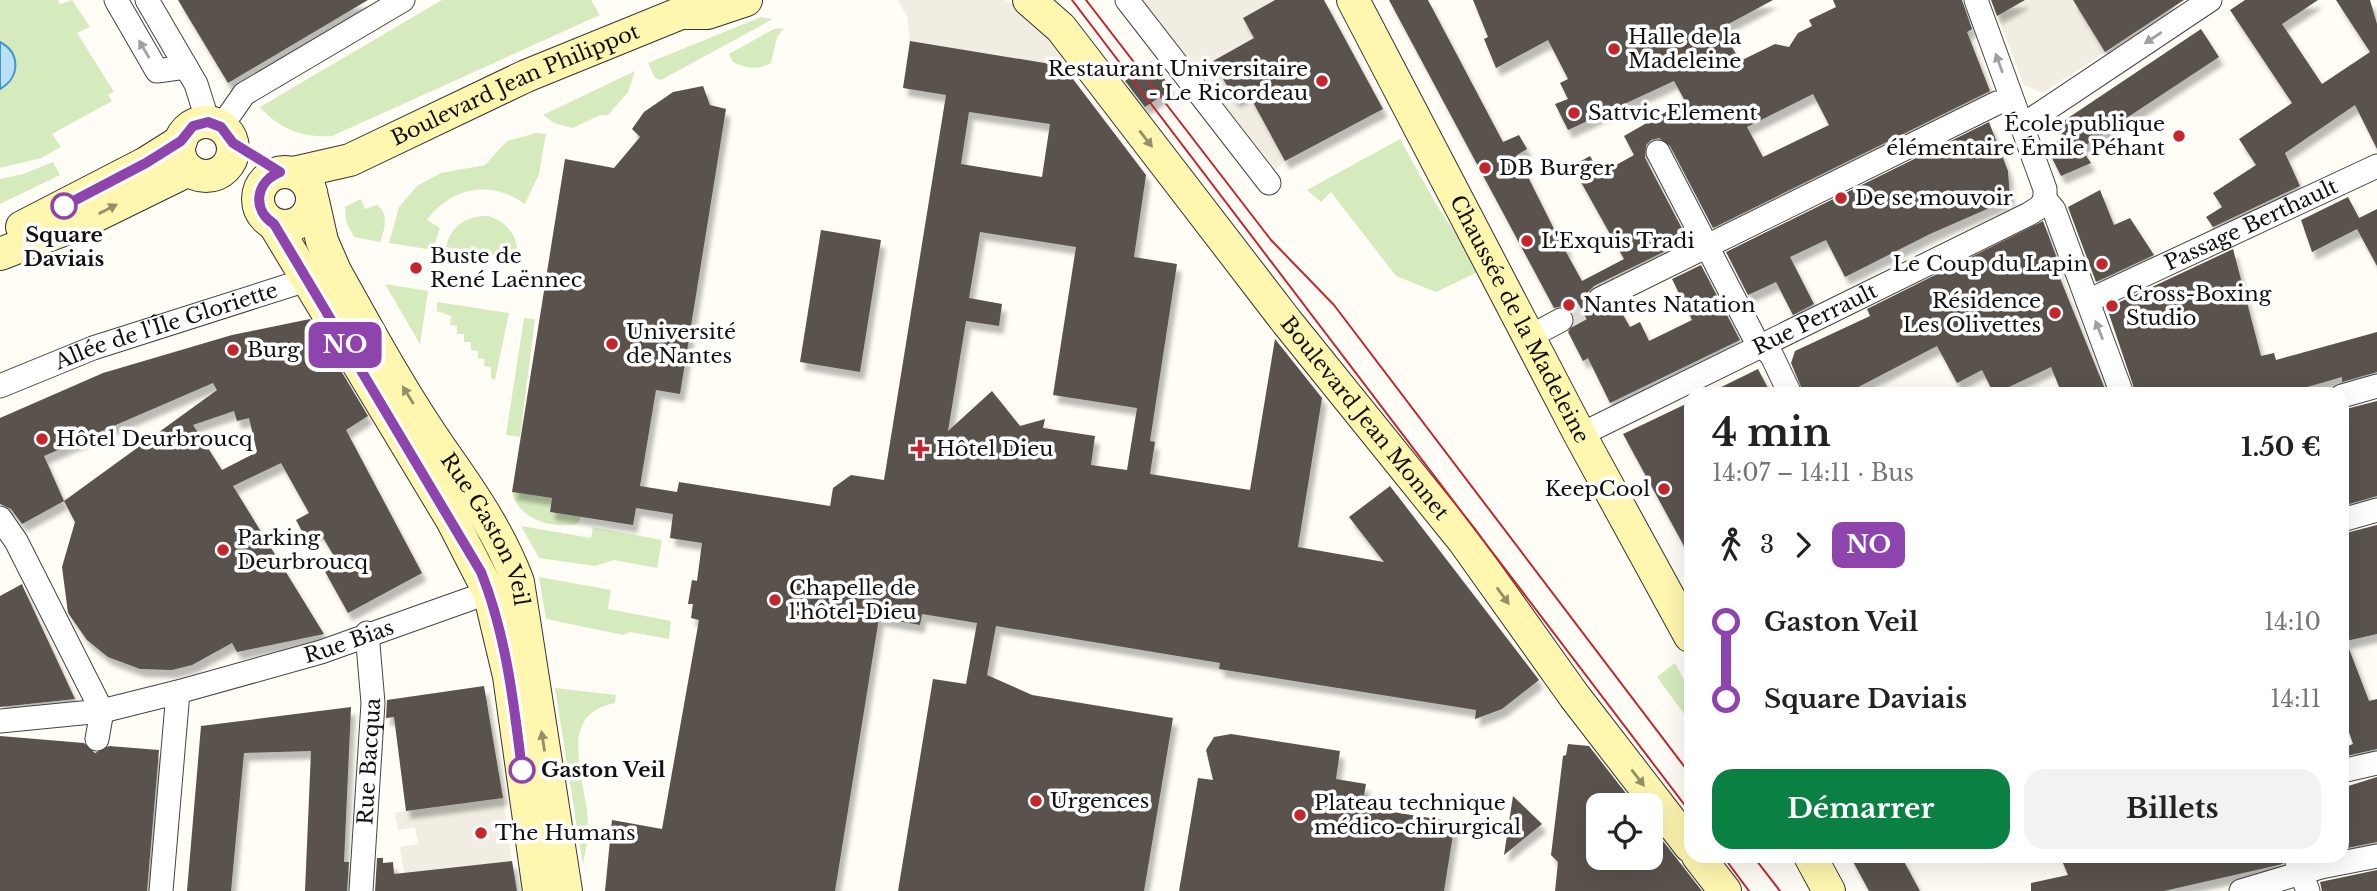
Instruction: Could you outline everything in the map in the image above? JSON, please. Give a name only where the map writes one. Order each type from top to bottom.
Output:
[{"type":"main road","name":"Boulevard Jean Philippot","points":[[300,185],[526,76],[688,6],[707,13],[746,0]]},
{"type":"main road","name":"Boulevard Jean Monnet","points":[[1029,0],[1061,28],[1287,322],[1430,499],[1575,697],[1684,838]]},
{"type":"main road","name":"Chaussée de la Madeleine","points":[[1353,0],[1580,435],[1684,625]]},
{"type":"main road","points":[[193,126],[221,131],[300,185],[310,212],[299,222],[285,226],[195,162],[193,126]]},
{"type":"main road","points":[[0,236],[146,163],[231,161],[221,131]]},
{"type":"main road","points":[[0,254],[81,223],[195,162]]},
{"type":"main road","points":[[266,213],[263,183],[300,185]]},
{"type":"main road","name":"Rue Gaston Veil","points":[[300,185],[322,241],[321,276]]},
{"type":"main road","name":"Rue Gaston Veil","points":[[266,213],[321,276],[478,501],[509,559],[503,587],[509,676],[539,891]]},
{"type":"main road","name":"Rue Gaston Veil","points":[[503,587],[566,891]]},
{"type":"main road","points":[[1703,863],[1725,891]]},
{"type":"main road","points":[[1814,863],[1829,891]]},
{"type":"street","points":[[116,0],[157,71],[186,67]]},
{"type":"street","points":[[147,0],[221,131]]},
{"type":"street","points":[[221,131],[244,94],[402,0]]},
{"type":"street","points":[[1976,0],[2023,125],[2045,189],[2045,199],[2054,209],[2119,387]]},
{"type":"street","points":[[2023,125],[2210,0]]},
{"type":"street","points":[[1135,3],[1269,183]]},
{"type":"street","points":[[1600,299],[1997,103]]},
{"type":"street","points":[[1658,152],[1758,340],[1772,356],[1787,387]]},
{"type":"street","name":"Passage Berthault","points":[[2088,301],[2377,166]]},
{"type":"street","name":"Rue Perrault","points":[[1580,435],[1758,340],[2029,214],[2040,207],[2045,199]]},
{"type":"street","name":"Allée de l'Île Gloriette","points":[[0,386],[93,348],[321,276]]},
{"type":"street","points":[[1529,337],[1561,320]]},
{"type":"street","points":[[2349,395],[2377,386]]},
{"type":"street","points":[[2349,518],[2377,510]]},
{"type":"street","points":[[0,518],[19,540],[102,711],[97,739]]},
{"type":"street","name":"Rue Bias","points":[[0,722],[102,711],[178,692],[321,652],[367,633],[503,587]]},
{"type":"street","name":"Rue Bacqua","points":[[361,891],[373,704],[367,633]]},
{"type":"street","points":[[161,891],[178,692]]},
{"type":"street","points":[[2349,769],[2377,763]]},
{"type":"street","points":[[2349,862],[2377,856]]},
{"type":"street","points":[[2241,891],[2346,863]]},
{"type":"green space","points":[[0,0],[58,0],[60,4],[72,0],[90,27],[77,33],[114,92],[108,95],[112,101],[52,134],[61,147],[41,158],[0,168]]},
{"type":"green space","points":[[442,0],[591,0],[600,15],[332,136],[301,134],[275,121],[260,107]]},
{"type":"green space","points":[[761,17],[773,19],[661,80],[655,78],[648,63]]},
{"type":"green space","points":[[784,28],[777,37],[771,63],[752,68],[733,62],[729,54],[774,29]]},
{"type":"green space","points":[[635,71],[628,92],[608,115],[600,115],[573,128],[554,123],[543,115]]},
{"type":"green space","points":[[536,133],[546,134],[539,174],[525,204],[499,192],[473,190],[448,200],[427,220],[440,228],[433,250],[389,243],[399,207],[417,186],[441,173],[485,165],[507,141]]},
{"type":"green space","points":[[1400,139],[1436,204],[1480,271],[1436,292],[1396,276],[1331,192],[1321,202],[1307,190]]},
{"type":"green space","points":[[53,162],[60,175],[0,204],[0,179],[23,174]]},
{"type":"green space","points":[[361,199],[365,209],[377,205],[383,212],[384,227],[380,242],[354,237],[346,221],[345,207]]},
{"type":"green space","points":[[488,216],[501,222],[511,232],[517,244],[517,259],[446,247],[451,233],[461,223],[473,217]]},
{"type":"green space","points":[[385,284],[428,291],[420,344]]},
{"type":"green space","points":[[437,302],[509,313],[495,380],[491,378],[491,367],[484,366],[485,359],[478,358],[478,351],[471,350],[471,342],[464,342],[464,334],[457,334],[457,326],[450,325],[451,316],[437,311]]},
{"type":"green space","points":[[524,318],[535,319],[520,437],[506,435]]},
{"type":"green space","points":[[512,492],[552,498],[550,512],[581,517],[578,524],[568,525],[538,520],[522,510]]},
{"type":"green space","points":[[521,526],[591,538],[593,527],[662,540],[657,568],[614,560],[595,566],[539,558]]},
{"type":"green space","points":[[539,577],[611,590],[608,609],[671,621],[669,639],[630,632],[623,635],[546,619]]},
{"type":"green space","points":[[1675,663],[1684,680],[1684,714],[1657,677]]},
{"type":"green space","points":[[555,688],[616,695],[615,703],[596,710],[584,721],[579,736],[578,754],[588,828],[583,865]]},
{"type":"shaded area","points":[[897,0],[1005,0],[1034,18],[1070,65],[910,41],[907,16]]},
{"type":"shaded area","points":[[1118,0],[1275,0],[1243,18],[1258,45],[1242,45],[1213,61],[1234,100],[1248,93],[1285,161],[1262,181]]},
{"type":"shaded area","points":[[2025,0],[2073,0],[2105,52],[2043,93],[2024,85],[1997,15]]},
{"type":"shaded area","points":[[503,798],[512,861],[404,873],[400,847],[418,844],[415,827],[398,830],[395,813]]},
{"type":"water","points":[[0,42],[12,52],[15,66],[11,79],[0,89]]},
{"type":"building","points":[[178,0],[368,0],[228,83]]},
{"type":"building","name":"Restaurant Universitaire - Le Ricordeau","points":[[1275,0],[1324,0],[1383,109],[1285,161],[1248,93],[1235,100],[1213,61],[1254,38],[1243,18]]},
{"type":"building","points":[[1389,0],[1428,0],[1503,142],[1519,135],[1527,149],[1517,155],[1561,243],[1567,245],[1566,252],[1582,281],[1624,259],[1572,166],[1590,156],[1600,174],[1634,155],[1624,136],[1685,101],[1674,81],[1568,130],[1555,104],[1568,99],[1560,83],[1568,79],[1548,40],[1496,68],[1484,39],[1488,37],[1473,0],[1773,0],[1721,28],[1740,61],[1775,44],[1789,47],[1798,33],[1812,26],[1809,20],[1836,7],[1833,0],[1962,0],[1972,29],[1967,32],[1990,91],[1713,228],[1670,146],[1659,138],[1646,145],[1645,158],[1688,240],[1594,286],[1588,292],[1587,305],[1600,313],[1618,306],[1630,327],[1640,322],[1649,341],[1692,320],[1672,279],[1701,265],[1740,340],[1610,403],[1588,358],[1583,361],[1568,332],[1575,321],[1573,313],[1562,306],[1554,308]],"holes":[[[1813,94],[1829,125],[1763,157],[1747,127]]]},
{"type":"building","points":[[1991,0],[2025,0],[1997,16]]},
{"type":"building","points":[[2073,0],[2184,0],[2105,52]]},
{"type":"building","points":[[2245,0],[2318,0],[2282,24],[2322,84],[2370,52],[2336,0],[2370,0],[2377,24],[2377,149],[2355,105],[2285,153],[2300,186],[2213,227],[2206,217],[2222,207],[2213,193],[2256,165],[2239,139],[2292,103],[2230,10]]},
{"type":"building","points":[[2201,29],[2219,57],[2081,148],[2091,163],[2061,176],[2047,148],[2064,137],[2056,126]]},
{"type":"building","points":[[910,41],[1063,66],[1146,175],[1134,257],[1177,264],[1150,441],[1155,442],[1150,474],[1250,490],[1275,339],[1322,398],[1298,547],[1384,562],[1349,517],[1390,486],[1539,680],[1502,709],[1475,719],[1476,710],[1219,669],[1220,663],[996,626],[987,675],[1032,695],[1173,718],[1144,891],[898,891],[933,679],[966,684],[977,623],[922,614],[920,625],[879,618],[835,891],[605,891],[612,820],[662,829],[699,620],[691,618],[693,604],[688,604],[692,580],[697,581],[702,543],[670,538],[673,514],[636,508],[633,525],[550,512],[552,498],[512,492],[565,159],[614,168],[640,137],[632,129],[644,112],[673,92],[703,86],[710,105],[726,109],[680,394],[656,390],[640,486],[677,492],[679,482],[830,506],[833,488],[851,475],[884,480],[946,95],[903,88]],"holes":[[[969,112],[1050,124],[1042,177],[961,164]],[[980,232],[1076,247],[1053,395],[1137,408],[1127,470],[1091,465],[1095,436],[1043,428],[1045,419],[1020,426],[992,391],[948,431],[966,321],[999,326],[1002,304],[969,298]]]},
{"type":"building","points":[[1151,61],[1172,89],[1145,107],[1125,81]]},
{"type":"building","points":[[1989,122],[2008,171],[2010,199],[1930,234],[1845,277],[1826,240],[1790,257],[1814,304],[1793,315],[1776,282],[1748,295],[1726,252]]},
{"type":"building","points":[[2100,190],[2114,225],[2130,218],[2154,255],[2096,282],[2068,207]]},
{"type":"building","points":[[2348,197],[2359,218],[2377,209],[2377,266],[2357,229],[2312,252],[2301,220]]},
{"type":"building","points":[[2043,221],[2061,269],[2055,266],[2104,387],[2059,387],[2051,367],[2009,387],[1990,387],[1982,370],[1957,383],[1937,346],[1858,387],[1801,387],[1791,363],[1795,351],[1870,316],[1867,309]]},
{"type":"building","points":[[821,230],[881,240],[860,372],[800,362]]},
{"type":"building","points":[[2233,249],[2261,356],[2274,353],[2276,360],[2377,332],[2377,372],[2342,382],[2342,377],[2307,387],[2134,387],[2107,308]]},
{"type":"building","points":[[310,319],[368,416],[346,430],[422,573],[348,613],[323,568],[337,561],[319,531],[305,537],[296,520],[309,513],[281,463],[233,486],[324,634],[237,652],[232,643],[192,665],[172,670],[140,669],[108,657],[87,640],[68,613],[62,567],[75,522],[64,501],[22,524],[11,509],[0,504],[0,418],[103,373],[232,335]],"holes":[[[213,383],[217,390],[64,501],[44,456]],[[234,411],[237,421],[249,418],[257,452],[222,470],[193,425]]]},
{"type":"building","points":[[1758,369],[1767,387],[1721,387]]},
{"type":"building","points":[[2377,401],[2377,496],[2349,504],[2349,408]]},
{"type":"building","points":[[1684,405],[1684,546],[1623,434]]},
{"type":"building","points":[[2377,525],[2377,634],[2349,640],[2349,532]]},
{"type":"building","points":[[22,584],[75,699],[0,707],[0,596]]},
{"type":"building","points":[[2349,649],[2369,701],[2377,699],[2377,749],[2349,755],[2349,745],[2353,744],[2349,732]]},
{"type":"building","points":[[484,686],[503,798],[406,811],[394,717],[386,718],[387,700]]},
{"type":"building","points":[[351,707],[344,862],[349,862],[347,891],[305,891],[311,751],[244,753],[231,891],[187,891],[201,726]]},
{"type":"building","name":"Plateau technique médico-chirurgical","points":[[1231,734],[1340,751],[1336,779],[1366,784],[1362,807],[1455,822],[1444,891],[1179,891],[1198,778],[1213,780],[1206,750],[1214,737]]},
{"type":"building","points":[[0,736],[84,743],[95,753],[109,746],[159,750],[147,891],[0,891]]},
{"type":"building","points":[[1568,744],[1589,746],[1626,793],[1586,793],[1586,870],[1663,870],[1663,841],[1702,891],[1555,891],[1558,862],[1551,855],[1563,756],[1566,755]]},
{"type":"building","points":[[2377,777],[2377,842],[2349,848],[2349,786]]},
{"type":"building","points":[[1513,796],[1542,824],[1504,855]]},
{"type":"building","points":[[377,858],[383,858],[383,863],[393,862],[394,874],[512,861],[517,891],[375,891]]},
{"type":"building","points":[[1854,863],[1905,863],[1920,891],[1869,891]]},
{"type":"building","points":[[2063,863],[2283,864],[2164,891],[2031,891],[2031,883],[2068,875]]},
{"type":"building","points":[[2377,870],[2377,891],[2322,891],[2320,882]]},
{"type":"tunnel","points":[[1561,320],[1600,299]]},
{"type":"tram line","points":[[1072,0],[1684,804]]},
{"type":"tram line","points":[[1086,0],[1271,240],[1334,305],[1684,766]]},
{"type":"tram line","points":[[1728,863],[1749,891]]},
{"type":"tram line","points":[[1758,863],[1780,891]]},
{"type":"bus line","name":"NO","points":[[64,206],[146,163],[181,141],[190,128],[200,123],[208,122],[221,127],[229,134],[233,143],[280,172],[261,187],[258,197],[262,212],[274,224],[481,572],[489,592],[509,676],[522,770]]},
{"type":"place","name":"Halle de la Madeleine","points":[[1614,49]]},
{"type":"place","name":"Restaurant Universitaire - Le Ricordeau","points":[[1322,81]]},
{"type":"place","name":"Sattvic Element","points":[[1574,113]]},
{"type":"place","name":"École publique élémentaire Émile Péhant","points":[[2179,136]]},
{"type":"place","name":"DB Burger","points":[[1485,168]]},
{"type":"place","name":"De se mouvoir","points":[[1841,198]]},
{"type":"place","name":"Square Daviais","points":[[64,206]]},
{"type":"place","name":"L'Exquis Tradi","points":[[1527,241]]},
{"type":"place","name":"Le Coup du Lapin","points":[[2102,264]]},
{"type":"place","name":"Buste de René Laënnec","points":[[416,268]]},
{"type":"place","name":"Nantes Natation","points":[[1569,305]]},
{"type":"place","name":"Cross-Boxing Studio","points":[[2112,306]]},
{"type":"place","name":"Résidence Les Olivettes","points":[[2055,313]]},
{"type":"place","name":"Université de Nantes","points":[[612,344]]},
{"type":"place","name":"Burg","points":[[233,350]]},
{"type":"place","name":"Hôtel Deurbroucq","points":[[42,439]]},
{"type":"place","name":"Hôtel Dieu","points":[[920,449]]},
{"type":"place","name":"KeepCool","points":[[1664,489]]},
{"type":"place","name":"Parking Deurbroucq","points":[[223,550]]},
{"type":"place","name":"Chapelle de l'hôtel-Dieu","points":[[775,600]]},
{"type":"place","name":"Gaston Veil","points":[[522,770]]},
{"type":"place","name":"Urgences","points":[[1036,801]]},
{"type":"place","name":"Plateau technique médico-chirurgical","points":[[1300,815]]},
{"type":"place","name":"The Humans","points":[[481,833]]}]
